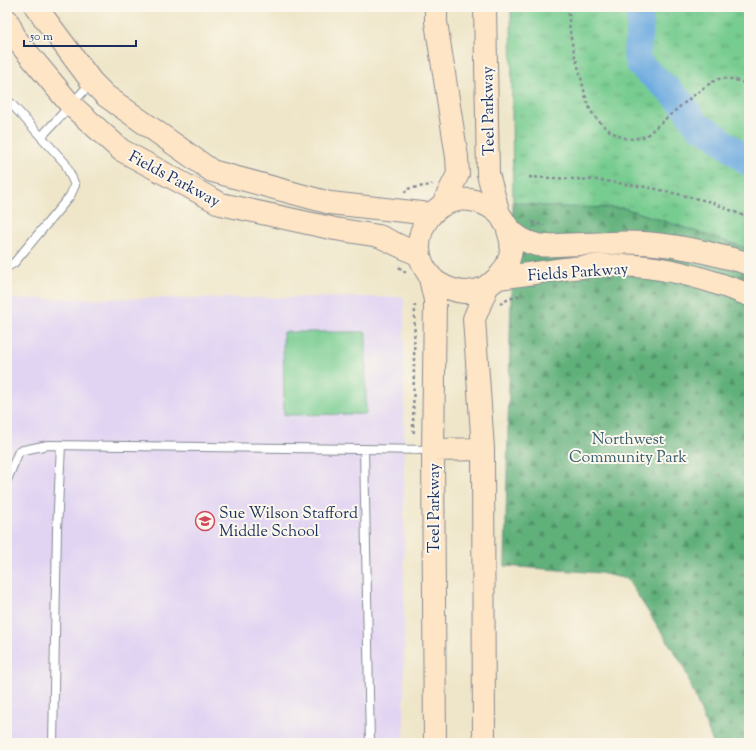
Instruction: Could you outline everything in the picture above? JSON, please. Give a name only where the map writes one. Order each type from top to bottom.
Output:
[{"type":"main road","name":"Fields Parkway","points":[[36,7],[92,82],[106,96],[212,171],[330,203],[437,209]]},
{"type":"main road","name":"Teel Parkway","points":[[436,7],[436,22],[457,157],[458,174],[437,209]]},
{"type":"main road","name":"Teel Parkway","points":[[485,7],[488,174],[503,220]]},
{"type":"main road","name":"Fields Parkway","points":[[7,20],[16,39],[70,104],[121,150],[221,204],[379,236],[419,255]]},
{"type":"main road","points":[[457,200],[472,200],[487,205],[503,220],[511,241],[510,257],[504,271],[494,281],[479,289],[464,292],[449,289],[435,281],[425,270],[419,255],[419,240],[423,226],[437,209],[457,200]]},
{"type":"main road","name":"Fields Parkway","points":[[503,220],[520,239],[538,245],[635,242],[689,248],[749,264]]},
{"type":"main road","name":"Fields Parkway","points":[[494,281],[566,269],[609,265],[646,267],[688,274],[724,285],[749,295]]},
{"type":"main road","name":"Teel Parkway","points":[[429,274],[435,300],[433,450],[435,743]]},
{"type":"main road","points":[[484,743],[483,449],[474,319],[494,281]]},
{"type":"main road","points":[[433,450],[483,449]]},
{"type":"lane","points":[[42,136],[92,82]]},
{"type":"lane","points":[[7,99],[65,162],[75,185],[70,196],[14,263],[7,267]]},
{"type":"lane","points":[[7,480],[19,452],[48,445],[433,450]]},
{"type":"lane","points":[[53,743],[57,530],[61,445]]},
{"type":"lane","points":[[364,449],[370,743]]},
{"type":"path","points":[[569,7],[568,18],[572,47],[591,110],[601,123],[610,131],[625,138],[646,136],[701,90],[718,79],[737,79],[749,84]]},
{"type":"path","points":[[529,177],[597,180],[652,188],[711,202],[749,218]]},
{"type":"path","points":[[530,221],[546,227]]},
{"type":"shaded area","name":"Sue Wilson Stafford Middle School","points":[[404,297],[404,743],[7,743],[7,299]]},
{"type":"green space","points":[[511,7],[749,7],[749,249],[624,208],[551,207],[513,202]]},
{"type":"green space","name":"Northwest Community Park","points":[[513,202],[551,207],[624,208],[749,249],[749,743],[713,743],[683,665],[627,579],[600,573],[505,566]]},
{"type":"green space","points":[[283,332],[366,332],[366,414],[284,415]]},
{"type":"waterway","points":[[641,7],[640,30],[637,48],[637,57],[640,65],[682,103],[697,125],[714,134],[749,163]]},
{"type":"place","name":"Sue Wilson Stafford Middle School","points":[[205,521]]}]
